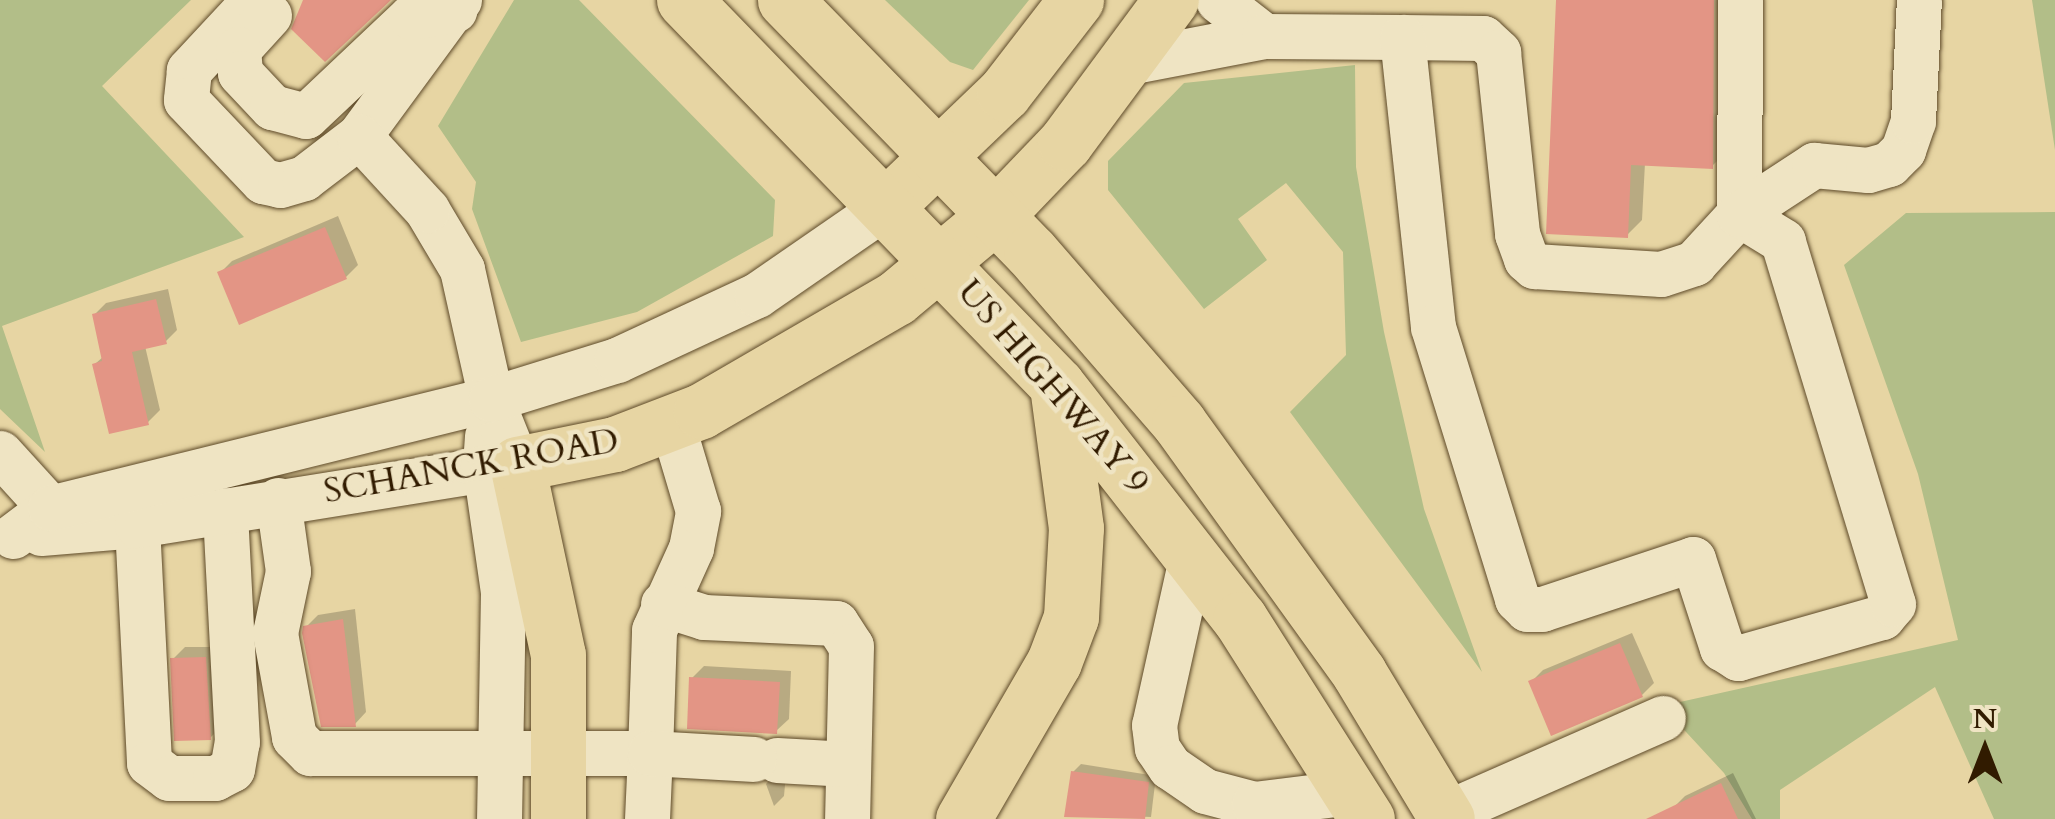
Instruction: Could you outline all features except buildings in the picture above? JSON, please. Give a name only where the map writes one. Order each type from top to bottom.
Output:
[{"type":"main road","name":"US HIGHWAY 9","points":[[684,0],[944,262],[1057,384],[1192,554],[1359,806]]},
{"type":"main road","name":"US HIGHWAY 9","points":[[784,0],[996,214],[1180,423],[1348,658],[1446,816]]},
{"type":"main road","points":[[886,206],[1004,92],[1076,0]]},
{"type":"main road","name":"SCHANCK ROAD","points":[[501,465],[615,444],[672,424],[787,366],[944,262],[996,214],[1129,62],[1170,0]]},
{"type":"main road","points":[[962,819],[1054,662],[1071,616],[1076,528],[1057,384]]},
{"type":"main road","points":[[501,465],[550,596],[562,749],[558,819]]},
{"type":"street","points":[[254,0],[189,70],[190,108],[262,182],[280,185],[304,178],[358,136],[456,5]]},
{"type":"street","points":[[285,0],[245,39],[236,59],[272,107],[294,116],[320,109],[411,17],[456,5]]},
{"type":"street","points":[[1218,0],[1264,36]]},
{"type":"street","points":[[1383,24],[1433,327],[1517,599],[1528,609],[1693,559],[1722,648],[1734,658],[1892,609],[1894,596],[1782,242],[1739,193],[1740,0]]},
{"type":"street","points":[[1129,62],[1264,36],[1383,24],[1484,38],[1498,52],[1519,248],[1534,266],[1678,271],[1739,193],[1814,165],[1868,170],[1890,164],[1903,150],[1913,121],[1919,0]]},
{"type":"street","points":[[358,136],[428,210],[462,269],[491,399],[501,465],[503,749],[499,819]]},
{"type":"street","name":"SCHANCK ROAD","points":[[7,537],[50,508],[491,399],[617,360],[700,324],[790,274],[886,206]]},
{"type":"street","points":[[647,819],[653,648],[662,604],[691,548],[698,511],[672,424]]},
{"type":"street","points":[[0,453],[50,508]]},
{"type":"street","name":"SCHANCK ROAD","points":[[7,537],[137,524],[501,465]]},
{"type":"street","points":[[278,500],[288,571],[276,634],[300,746],[320,756],[562,749],[848,764]]},
{"type":"street","points":[[137,524],[149,763],[170,778],[215,778],[232,769],[237,742],[225,510]]},
{"type":"street","points":[[1192,554],[1154,726],[1157,748],[1170,766],[1205,791],[1254,804],[1359,806]]},
{"type":"street","points":[[662,604],[704,616],[836,624],[851,646],[846,819]]},
{"type":"street","points":[[1446,816],[1663,718]]},
{"type":"green space","points":[[0,0],[191,0],[102,86],[244,237],[2,326],[45,452],[0,409]]},
{"type":"green space","points":[[514,0],[579,0],[775,200],[773,236],[637,312],[521,342],[472,209],[476,182],[438,126]]},
{"type":"green space","points":[[885,0],[1029,0],[973,70],[950,62]]},
{"type":"green space","points":[[2032,0],[2055,0],[2055,150]]},
{"type":"green space","points":[[1355,65],[1356,167],[1384,332],[1424,509],[1482,672],[1290,412],[1346,355],[1343,252],[1286,183],[1238,219],[1267,260],[1204,309],[1108,190],[1108,161],[1184,83]]},
{"type":"green space","points":[[2055,212],[2055,819],[1994,819],[1935,687],[1780,790],[1780,819],[1752,819],[1724,773],[1662,706],[1958,640],[1918,474],[1844,265],[1906,213]]}]
